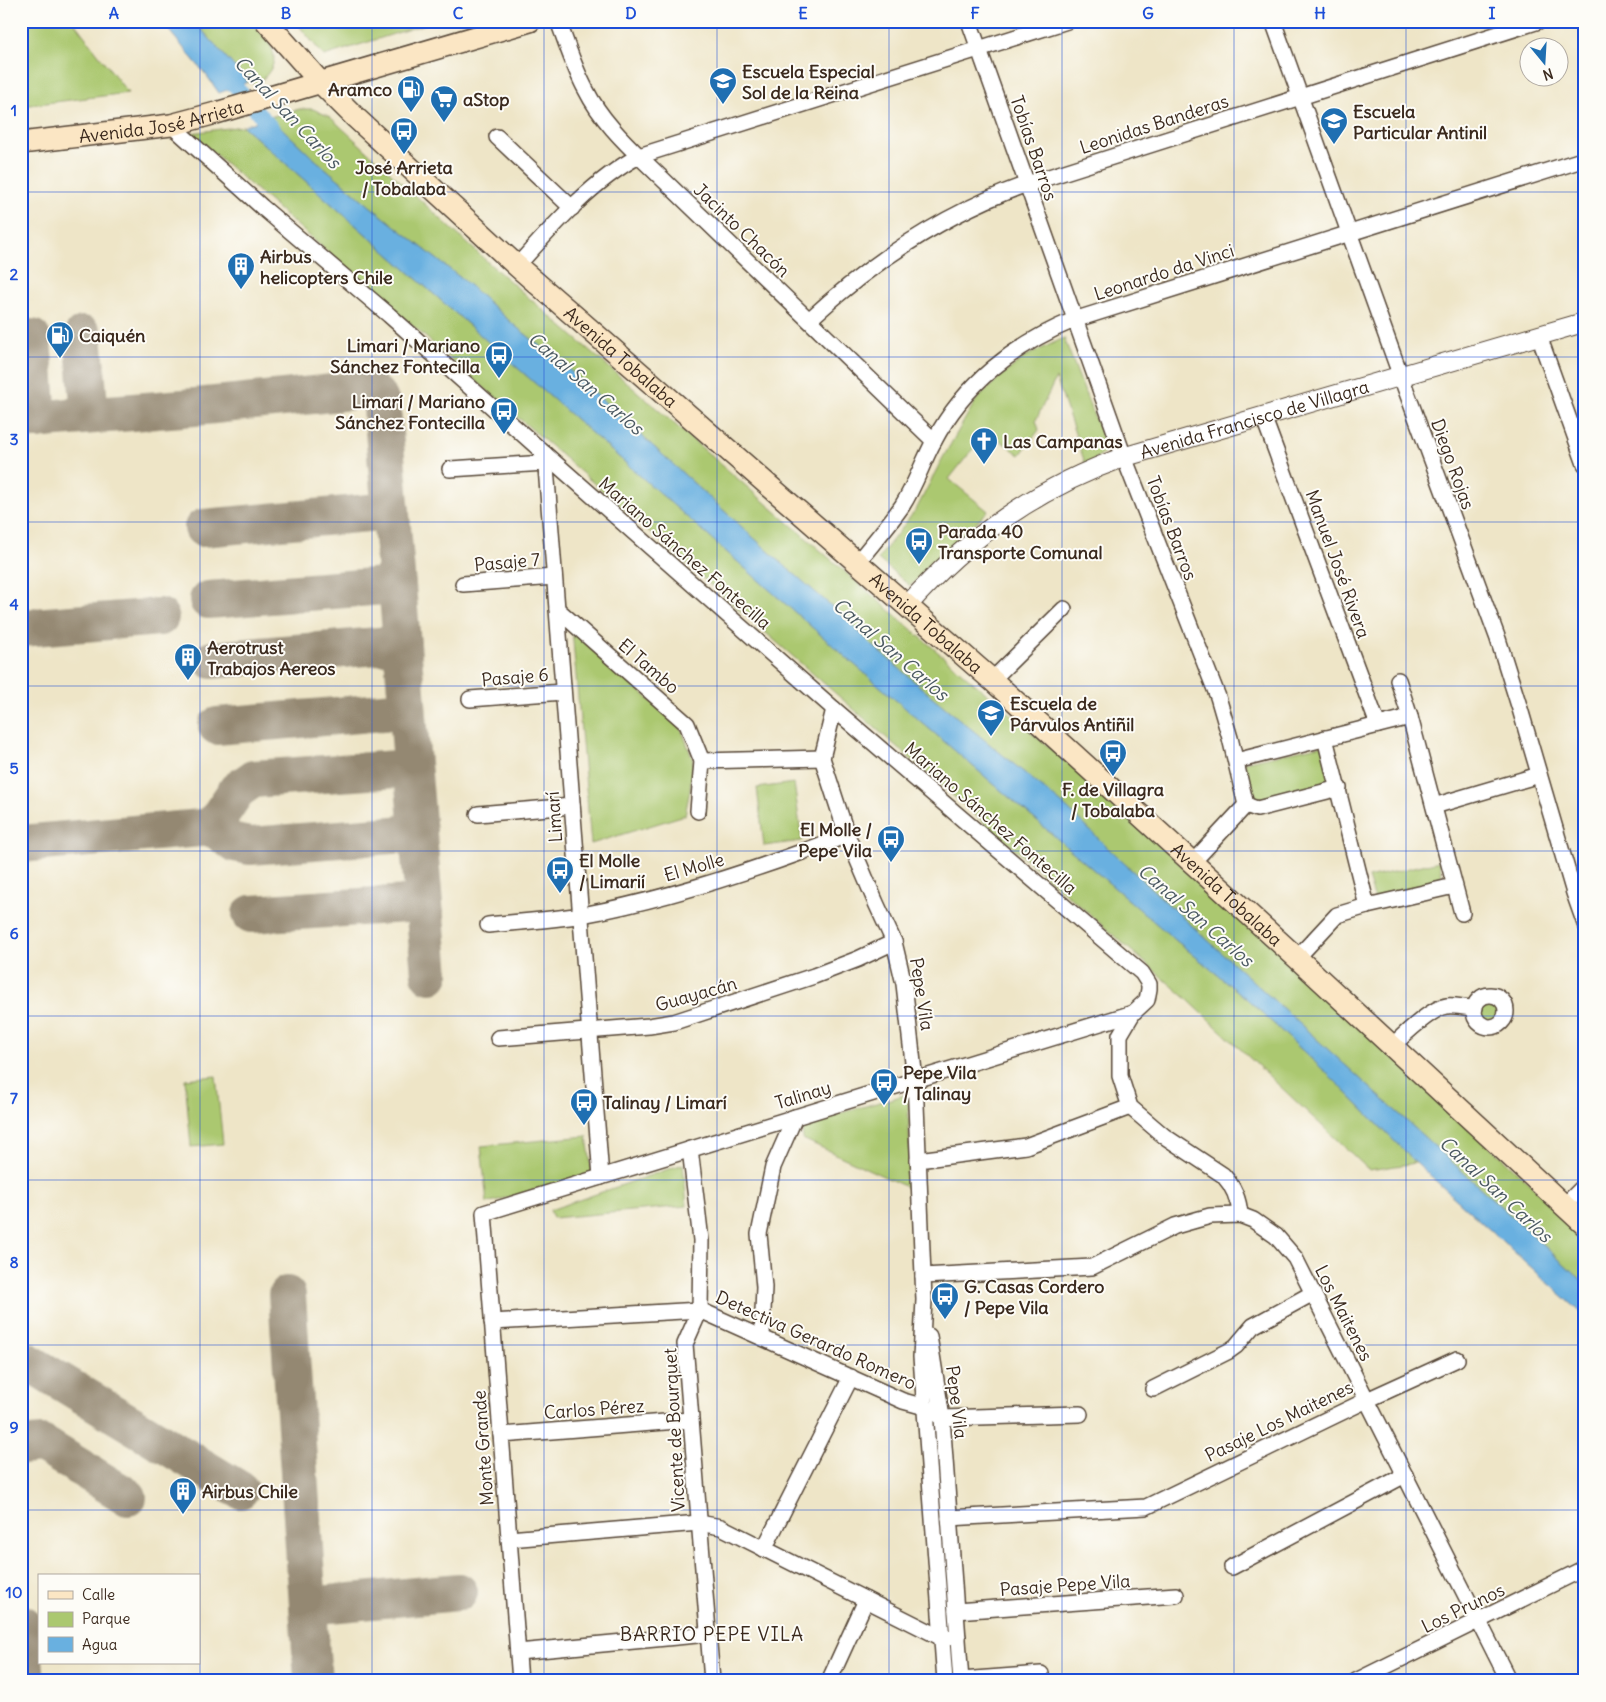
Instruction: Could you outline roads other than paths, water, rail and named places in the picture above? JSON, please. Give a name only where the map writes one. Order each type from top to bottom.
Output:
[{"type":"main road","name":"Avenida Tobalaba","points":[[266,21],[361,123],[517,266],[992,680],[1297,958],[1585,1225]]},
{"type":"main road","name":"Avenida José Arrieta","points":[[21,143],[171,125],[530,21]]},
{"type":"street","name":"Jacinto Chacón","points":[[558,21],[578,74],[595,106],[614,130],[934,441]]},
{"type":"street","name":"Tobías Barros","points":[[969,21],[1124,457],[1218,697],[1246,805]]},
{"type":"street","points":[[517,266],[572,208],[616,169],[639,156],[1067,21]]},
{"type":"street","name":"Diego Rojas","points":[[1273,21],[1498,640],[1585,924]]},
{"type":"street","name":"Leonidas Banderas","points":[[809,320],[860,276],[916,238],[970,209],[1027,184],[1539,21]]},
{"type":"street","points":[[1581,21],[1585,32]]},
{"type":"street","name":"Mariano Sánchez Fontecilla","points":[[171,125],[262,207],[389,314],[545,458],[1142,973],[1148,984],[1149,995],[1147,1000],[1133,1013]]},
{"type":"street","points":[[497,137],[572,208]]},
{"type":"street","name":"Leonardo da Vinci","points":[[857,563],[902,506],[934,441],[962,399],[991,370],[1028,342],[1074,320],[1585,159]]},
{"type":"street","name":"Avenida Francisco de Villagra","points":[[907,606],[952,559],[1005,517],[1038,495],[1068,479],[1124,457],[1585,322]]},
{"type":"street","points":[[1539,336],[1585,464]]},
{"type":"street","name":"Manuel José Rivera","points":[[1264,416],[1378,725]]},
{"type":"street","points":[[450,469],[545,458]]},
{"type":"street","name":"Limarí","points":[[545,458],[601,1177]]},
{"type":"street","name":"Pasaje 7","points":[[463,584],[554,577]]},
{"type":"street","name":"El Tambo","points":[[557,609],[687,724],[702,761],[698,811]]},
{"type":"street","points":[[992,680],[1064,609]]},
{"type":"street","points":[[1398,680],[1410,716],[1462,913]]},
{"type":"street","name":"Pasaje 6","points":[[470,699],[563,692]]},
{"type":"street","points":[[702,761],[822,758],[834,709]]},
{"type":"street","points":[[1236,761],[1410,716]]},
{"type":"street","points":[[1325,738],[1368,906]]},
{"type":"street","name":"Pepe Vila","points":[[822,758],[847,835],[894,942],[904,984],[915,1080],[924,1300],[921,1357],[945,1681]]},
{"type":"street","points":[[1434,806],[1538,774]]},
{"type":"street","points":[[1192,863],[1246,805],[1257,809],[1339,788]]},
{"type":"street","points":[[478,814],[572,806]]},
{"type":"street","name":"El Molle","points":[[488,925],[581,915],[668,895],[736,875],[847,835]]},
{"type":"street","points":[[1297,958],[1337,915],[1454,886]]},
{"type":"street","name":"Guayacán","points":[[498,1038],[649,1026],[674,1022],[814,976],[858,959],[894,942]]},
{"type":"street","points":[[1392,1046],[1414,1026],[1437,1010],[1446,1006],[1475,1008]]},
{"type":"street","points":[[923,1276],[1092,1268],[1175,1226],[1210,1216],[1240,1215],[1237,1197],[1229,1181],[1223,1175],[1164,1136],[1130,1107],[1120,1076],[1120,1034],[1133,1013]]},
{"type":"street","name":"Talinay","points":[[484,1213],[1133,1013]]},
{"type":"street","points":[[918,1160],[1026,1146],[1130,1107]]},
{"type":"street","points":[[762,1336],[764,1287],[759,1234],[772,1166],[795,1117]]},
{"type":"street","name":"Vicente de Bourquet","points":[[690,1149],[701,1240],[700,1310],[685,1344],[712,1681]]},
{"type":"street","points":[[1564,1206],[1585,1185]]},
{"type":"street","name":"Monte Grande","points":[[484,1213],[520,1681]]},
{"type":"street","name":"Los Maitenes","points":[[1240,1215],[1265,1227],[1287,1246],[1295,1258],[1509,1681]]},
{"type":"street","points":[[1153,1389],[1229,1351],[1236,1346],[1253,1326],[1313,1293]]},
{"type":"street","name":"Pepe Vila","points":[[924,1300],[942,1418],[961,1680]]},
{"type":"street","name":"Detectiva Gerardo Romero","points":[[492,1322],[700,1310],[762,1336],[903,1401],[925,1407],[942,1418]]},
{"type":"street","name":"Pasaje Los Maitenes","points":[[949,1518],[1146,1506],[1457,1359]]},
{"type":"street","points":[[764,1549],[851,1377]]},
{"type":"street","points":[[942,1418],[1080,1414]]},
{"type":"street","name":"Carlos Pérez","points":[[501,1435],[690,1420]]},
{"type":"street","points":[[1232,1567],[1405,1476]]},
{"type":"street","points":[[509,1538],[699,1523],[720,1527],[942,1638],[958,1637]]},
{"type":"street","points":[[934,1539],[950,1538]]},
{"type":"street","name":"Los Prunos","points":[[1356,1681],[1585,1568]]},
{"type":"street","name":"Pasaje Pepe Vila","points":[[956,1611],[1176,1595]]},
{"type":"street","points":[[829,1681],[866,1600]]},
{"type":"street","points":[[518,1652],[708,1634]]},
{"type":"street","points":[[961,1680],[1041,1674]]},
{"type":"water","points":[[161,21],[194,21],[248,82],[219,93]]},
{"type":"water","points":[[270,117],[311,156],[371,207],[467,283],[514,325],[564,365],[777,559],[844,617],[871,644],[1067,808],[1168,904],[1585,1283],[1585,1316],[1416,1163],[1332,1078],[1247,999],[1173,938],[848,659],[243,126]]},
{"type":"waterway","name":"Canal San Carlos","points":[[223,72],[277,134]]},
{"type":"place","name":"Escuela Especial Sol de la Reina","points":[[723,105]]},
{"type":"place","name":"Aramco","points":[[411,113]]},
{"type":"place","name":"aStop","points":[[444,123]]},
{"type":"place","name":"Escuela Particular Antinil","points":[[1334,145]]},
{"type":"place","name":"José Arrieta / Tobalaba","points":[[404,155]]},
{"type":"place","name":"Airbus helicopters Chile","points":[[241,290]]},
{"type":"place","name":"Caiquén","points":[[60,359]]},
{"type":"place","name":"Limari / Mariano Sánchez Fontecilla","points":[[499,379]]},
{"type":"place","name":"Limarí / Mariano Sánchez Fontecilla","points":[[504,435]]},
{"type":"place","name":"Las Campanas","points":[[984,465]]},
{"type":"place","name":"Parada 40 Transporte Comunal","points":[[919,565]]},
{"type":"place","name":"Aerotrust Trabajos Aereos","points":[[188,681]]},
{"type":"place","name":"Escuela de Párvulos Antiñil","points":[[991,737]]},
{"type":"place","name":"F. de Villagra / Tobalaba","points":[[1113,777]]},
{"type":"place","name":"El Molle / Pepe Vila","points":[[891,863]]},
{"type":"place","name":"El Molle / Limarií","points":[[560,894]]},
{"type":"place","name":"Pepe Vila / Talinay","points":[[884,1106]]},
{"type":"place","name":"Talinay / Limarí","points":[[584,1126]]},
{"type":"place","name":"G. Casas Cordero / Pepe Vila","points":[[945,1320]]},
{"type":"place","name":"Airbus Chile","points":[[183,1515]]},
{"type":"district","name":"BARRIO PEPE VILA","points":[[712,1634]]}]
